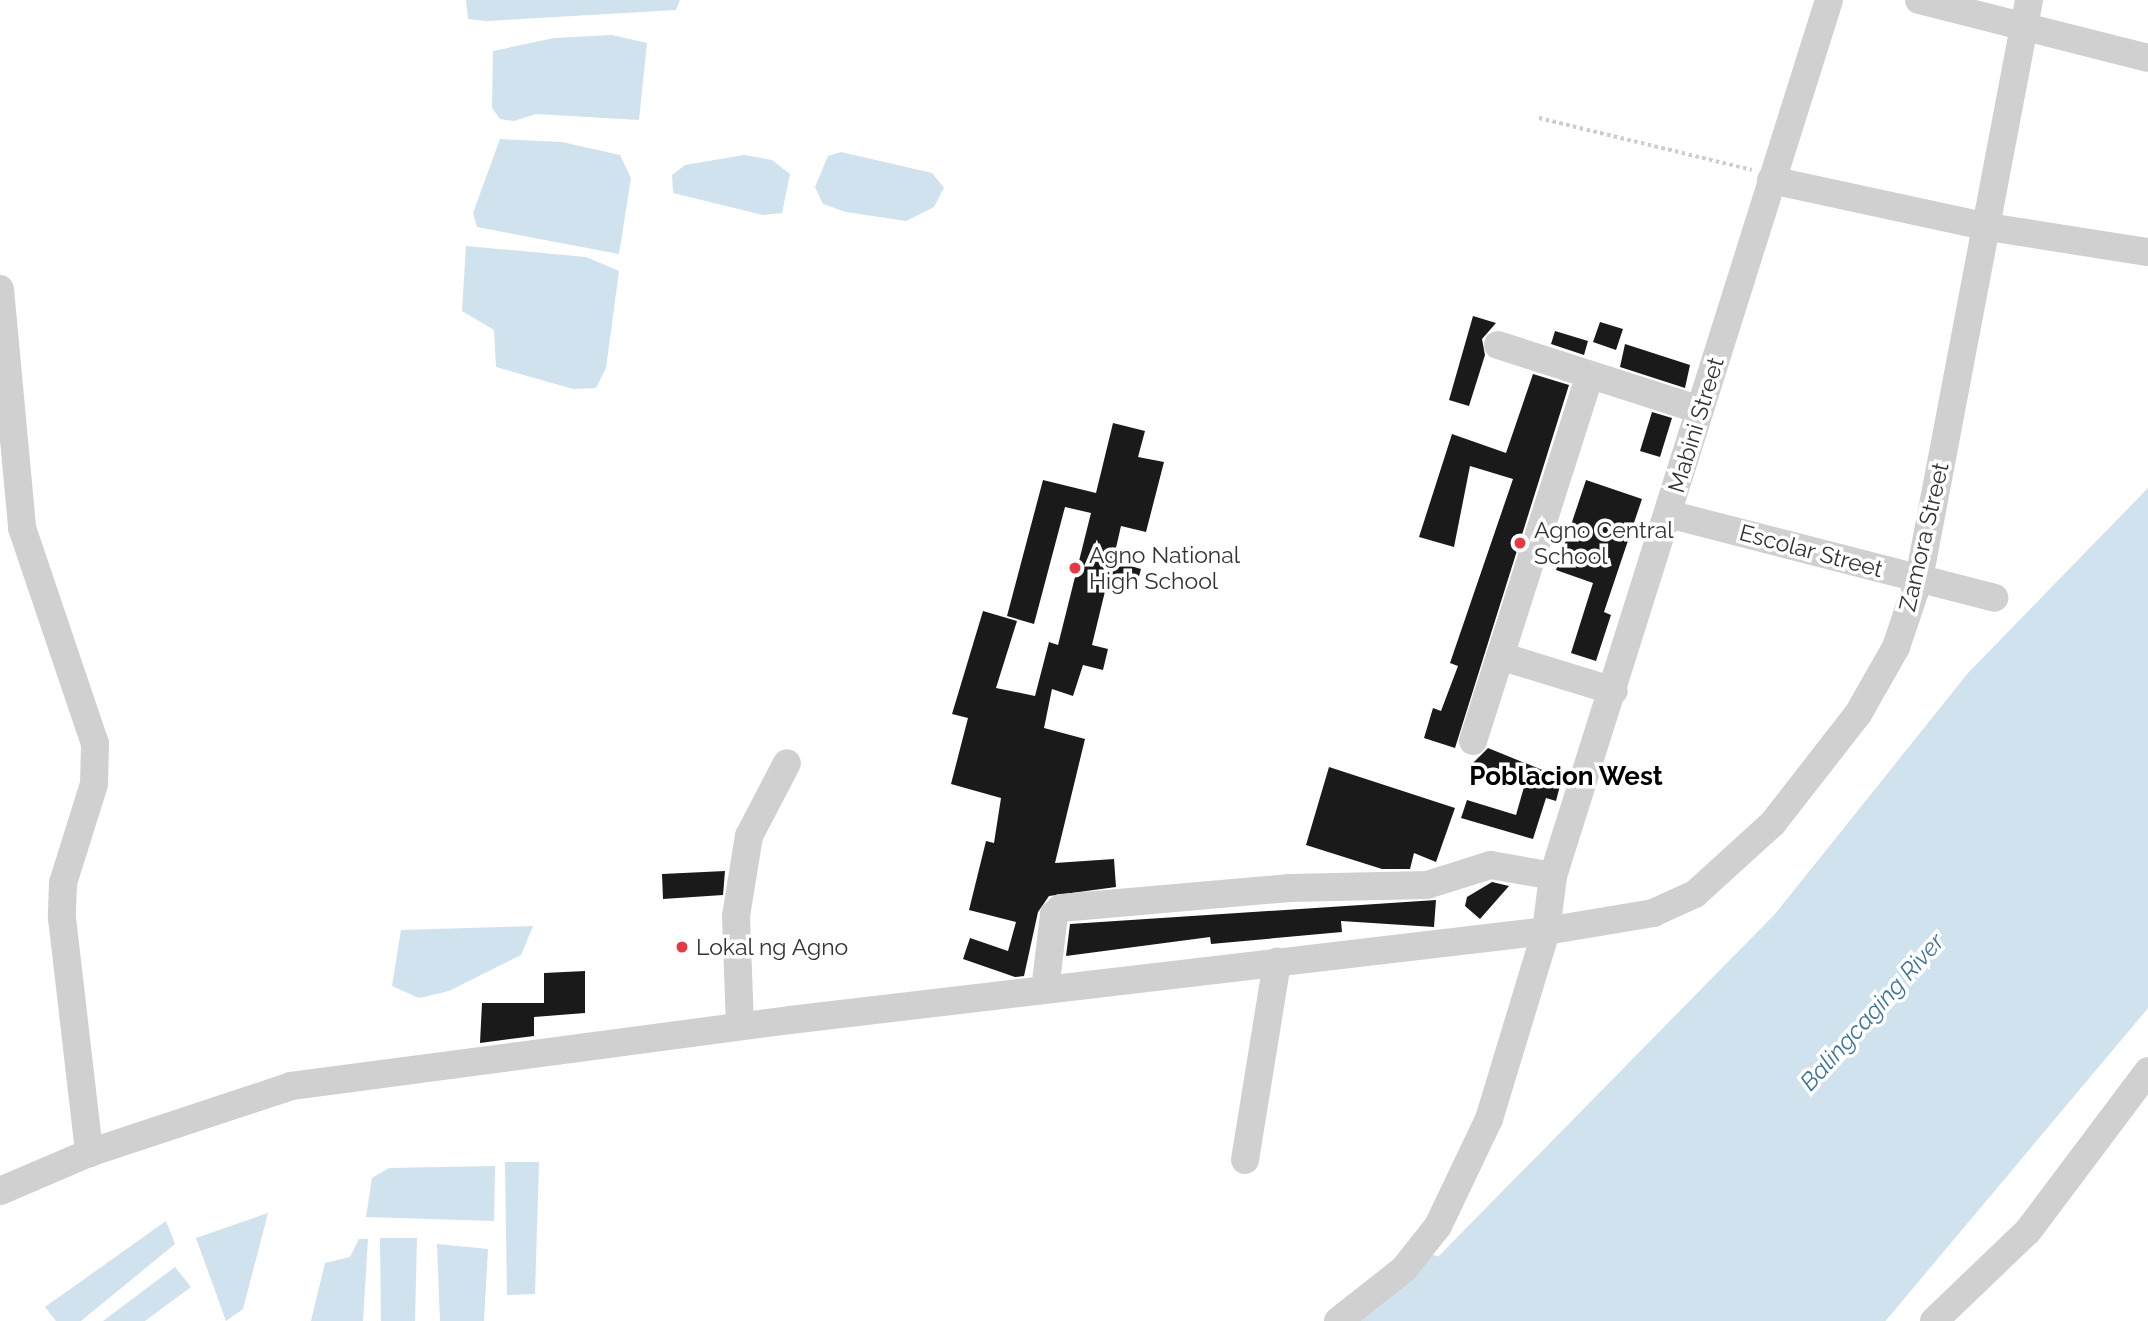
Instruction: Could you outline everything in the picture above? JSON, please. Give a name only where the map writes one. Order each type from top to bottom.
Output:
[{"type":"street","name":"Mabini Street","points":[[1338,1321],[1404,1269],[1438,1226],[1489,1119],[1546,931],[1553,876],[1614,691],[1829,0]]},
{"type":"street","points":[[1919,0],[2027,12],[2148,58]]},
{"type":"street","name":"Zamora Street","points":[[0,1191],[89,1153],[291,1086],[740,1026],[1546,931],[1653,913],[1695,894],[1731,866],[1858,714],[1896,647],[1919,579],[2027,12]]},
{"type":"street","points":[[1772,177],[1988,227],[2148,253]]},
{"type":"street","points":[[0,289],[22,528],[95,744],[94,784],[63,883],[62,918],[89,1153]]},
{"type":"street","points":[[1498,345],[1700,410]]},
{"type":"street","points":[[1473,741],[1590,374]]},
{"type":"street","name":"Escolar Street","points":[[1668,514],[1994,598]]},
{"type":"street","points":[[1500,656],[1614,691]]},
{"type":"street","points":[[740,1026],[736,916],[749,836],[787,763]]},
{"type":"street","points":[[1045,990],[1054,915],[1061,908],[1290,888],[1426,885],[1491,865],[1553,876]]},
{"type":"street","points":[[1245,1160],[1277,962]]},
{"type":"street","points":[[1934,1321],[2028,1231],[2148,1071]]},
{"type":"path","points":[[1539,118],[1772,177]]},
{"type":"water","points":[[466,0],[680,0],[676,10],[487,21],[468,19]]},
{"type":"water","points":[[612,35],[647,43],[639,120],[536,114],[514,121],[500,119],[492,108],[493,51],[554,38]]},
{"type":"water","points":[[500,139],[562,142],[620,155],[631,178],[619,254],[477,227],[473,213]]},
{"type":"water","points":[[841,152],[932,173],[944,188],[934,207],[906,221],[846,212],[823,204],[815,187],[828,156]]},
{"type":"water","points":[[744,155],[772,160],[790,174],[782,213],[763,215],[673,193],[672,175],[685,165]]},
{"type":"water","points":[[466,246],[586,257],[619,271],[606,368],[596,388],[573,389],[496,367],[494,330],[462,311]]},
{"type":"water","name":"Balingcaging River","points":[[2148,488],[2148,981],[1879,1306],[1863,1321],[1375,1321],[1775,914],[1968,673]]},
{"type":"water","points":[[533,926],[521,955],[449,991],[419,998],[392,986],[401,930]]},
{"type":"water","points":[[505,1162],[539,1162],[535,1294],[507,1295]]},
{"type":"water","points":[[495,1166],[494,1221],[366,1217],[372,1178],[389,1168]]},
{"type":"water","points":[[268,1213],[243,1309],[226,1321],[196,1238]]},
{"type":"water","points":[[166,1221],[175,1244],[81,1321],[56,1321],[45,1307]]},
{"type":"water","points":[[380,1238],[417,1238],[415,1321],[381,1321]]},
{"type":"water","points":[[359,1239],[368,1239],[363,1321],[311,1321],[325,1263],[350,1257]]},
{"type":"water","points":[[437,1244],[488,1249],[484,1321],[440,1321]]},
{"type":"water","points":[[175,1267],[191,1287],[145,1321],[103,1321]]},
{"type":"building","points":[[1473,316],[1496,323],[1482,339],[1485,355],[1469,406],[1449,400]]},
{"type":"building","points":[[1600,322],[1623,329],[1616,350],[1593,342]]},
{"type":"building","points":[[1555,331],[1588,341],[1584,355],[1551,344]]},
{"type":"building","points":[[1625,344],[1690,365],[1685,388],[1620,367]]},
{"type":"building","points":[[1533,374],[1569,385],[1455,748],[1424,738],[1433,708],[1441,711],[1458,666],[1450,663],[1513,479],[1470,466],[1454,547],[1419,537],[1452,434],[1506,453]]},
{"type":"building","points":[[1652,412],[1672,418],[1660,457],[1640,451]]},
{"type":"building","points":[[1113,423],[1145,431],[1138,457],[1164,462],[1146,532],[1121,526],[1113,561],[1141,569],[1136,587],[1108,579],[1092,645],[1108,649],[1103,670],[1083,665],[1073,696],[1052,689],[1044,728],[1085,739],[1055,863],[1114,859],[1116,887],[1049,896],[1038,912],[1024,976],[1015,977],[963,959],[970,938],[1008,951],[1016,922],[969,910],[986,841],[994,843],[1001,798],[951,784],[968,718],[952,714],[983,611],[1017,621],[996,688],[1035,696],[1049,642],[1058,645],[1091,513],[1065,507],[1034,624],[1007,616],[1043,480],[1096,493]]},
{"type":"building","points":[[1586,480],[1642,499],[1604,612],[1611,615],[1596,661],[1571,653],[1593,583],[1556,570]]},
{"type":"building","points":[[1488,748],[1562,778],[1556,801],[1546,798],[1533,839],[1461,818],[1467,800],[1516,815],[1524,787],[1469,767]]},
{"type":"building","points":[[1329,767],[1455,808],[1436,862],[1414,853],[1410,869],[1382,869],[1306,845]]},
{"type":"building","points":[[725,871],[723,895],[663,899],[662,874]]},
{"type":"building","points":[[1492,882],[1509,886],[1480,919],[1465,906],[1467,897]]},
{"type":"building","points":[[1436,900],[1434,927],[1341,921],[1342,932],[1211,944],[1210,937],[1066,956],[1070,924]]},
{"type":"building","points":[[585,971],[585,1013],[534,1017],[534,1036],[480,1043],[482,1003],[544,1003],[544,973]]},
{"type":"waterway","points":[[1863,1321],[2148,981]]},
{"type":"waterway","points":[[1375,1321],[1431,1271]]},
{"type":"place","name":"Agno Central School","points":[[1520,543]]},
{"type":"place","name":"Agno National High School","points":[[1075,568]]},
{"type":"place","name":"Lokal ng Agno","points":[[682,947]]},
{"type":"district","name":"Poblacion West","points":[[1566,777]]}]
